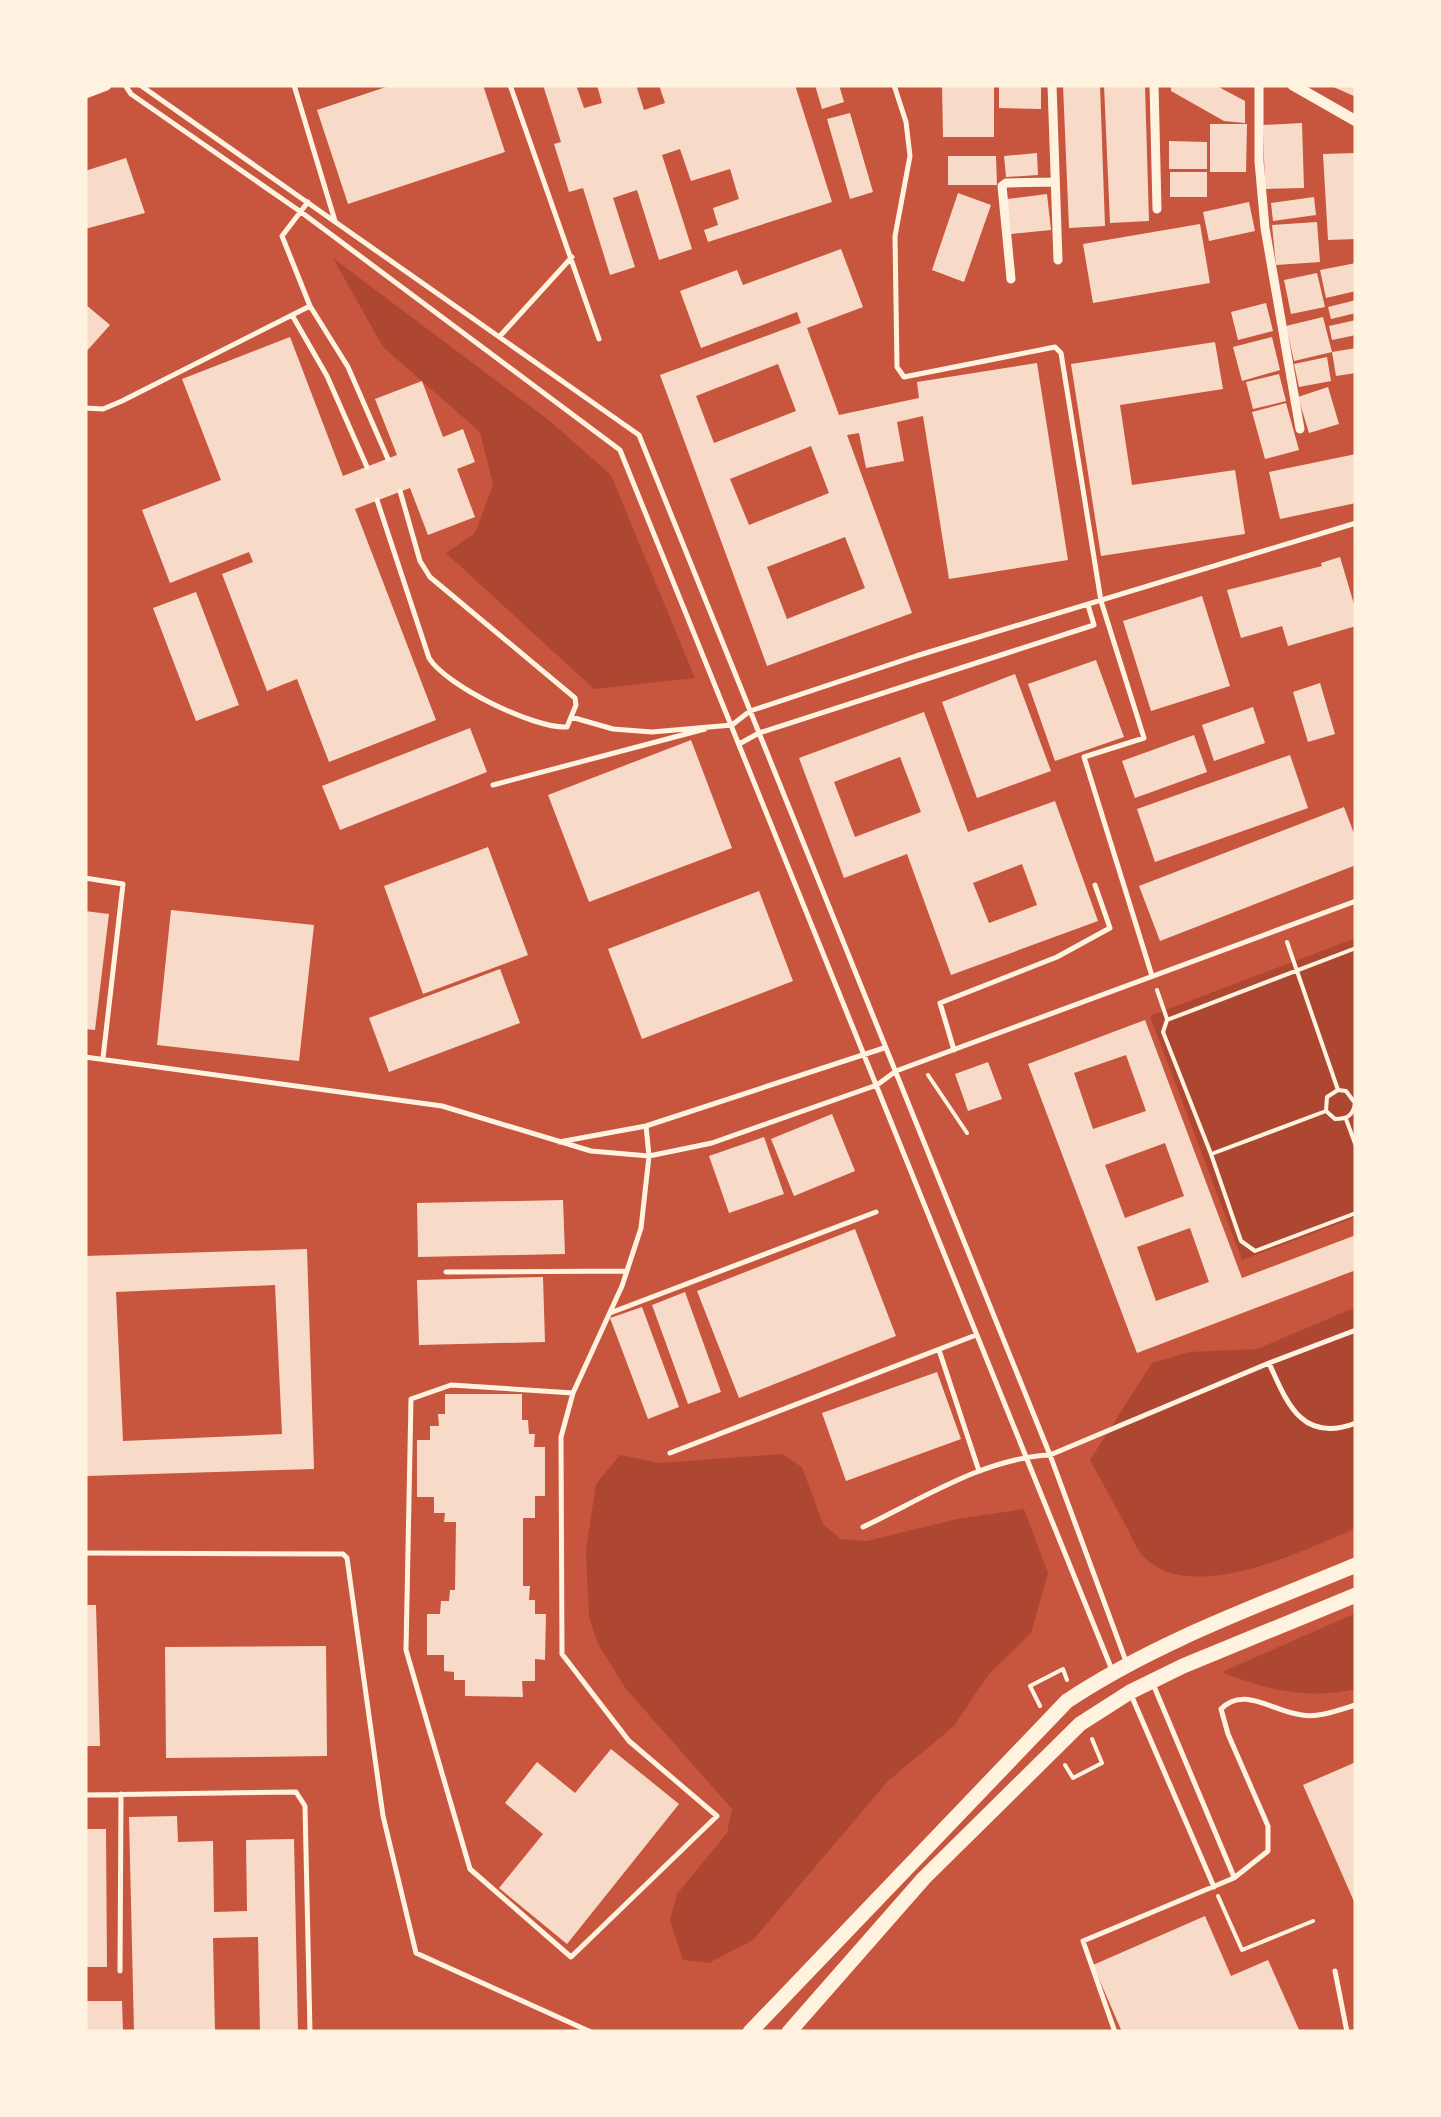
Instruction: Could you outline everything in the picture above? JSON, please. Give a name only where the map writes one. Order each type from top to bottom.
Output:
[{"type":"main road","points":[[750,2032],[1067,1701],[1119,1667],[1175,1640],[1356,1565]]},
{"type":"main road","points":[[789,2032],[924,1878],[1080,1724],[1130,1692],[1356,1595]]},
{"type":"street","points":[[85,92],[106,85]]},
{"type":"street","points":[[1052,85],[1058,260]]},
{"type":"street","points":[[1154,85],[1157,210]]},
{"type":"street","points":[[1259,85],[1259,161],[1265,228],[1300,429]]},
{"type":"street","points":[[1293,85],[1356,121]]},
{"type":"street","points":[[1010,278],[1002,186],[1054,182]]},
{"type":"lane","points":[[126,85],[131,94],[301,212],[620,450],[1025,1456],[1119,1667]]},
{"type":"lane","points":[[140,85],[639,435],[1050,1455],[1119,1667]]},
{"type":"lane","points":[[294,85],[335,222]]},
{"type":"lane","points":[[510,85],[600,339]]},
{"type":"lane","points":[[894,85],[906,122],[910,156],[895,236],[897,367],[904,377],[1055,347],[1060,350],[1101,600],[1144,738],[1084,757],[1152,976]]},
{"type":"lane","points":[[308,202],[282,236],[310,306],[348,367],[388,458]]},
{"type":"lane","points":[[500,336],[572,257]]},
{"type":"lane","points":[[85,408],[103,409],[122,401],[310,306]]},
{"type":"lane","points":[[292,315],[327,376],[367,467]]},
{"type":"lane","points":[[378,500],[436,670],[518,714],[564,728],[575,698],[430,578],[420,561],[400,491]]},
{"type":"lane","points":[[571,717],[613,729],[652,732],[732,725],[750,711],[1356,522]]},
{"type":"lane","points":[[739,744],[759,732],[1094,625],[1088,604]]},
{"type":"lane","points":[[493,785],[722,724]]},
{"type":"lane","points":[[85,878],[123,884],[103,1058]]},
{"type":"lane","points":[[954,1050],[940,1003],[1058,956],[1110,928],[1095,885]]},
{"type":"lane","points":[[85,1056],[442,1106],[591,1152],[649,1156],[712,1143],[877,1084],[896,1071],[1356,901]]},
{"type":"lane","points":[[556,1142],[646,1126],[885,1048]]},
{"type":"lane","points":[[573,1393],[451,1385],[411,1399],[406,1650],[470,1869],[572,1957],[718,1816],[629,1741],[562,1654],[561,1437],[573,1393],[626,1271],[640,1228],[649,1156],[646,1126]]},
{"type":"lane","points":[[607,1314],[876,1212]]},
{"type":"lane","points":[[446,1272],[626,1271]]},
{"type":"lane","points":[[863,1527],[979,1472],[1025,1456],[1050,1455],[1269,1362],[1356,1330]]},
{"type":"lane","points":[[670,1453],[976,1335]]},
{"type":"lane","points":[[939,1350],[979,1472]]},
{"type":"lane","points":[[1269,1362],[1297,1416],[1324,1428],[1356,1423]]},
{"type":"lane","points":[[85,1553],[343,1554],[347,1558],[383,1816],[416,1954],[591,2032]]},
{"type":"lane","points":[[1152,1682],[1234,1878]]},
{"type":"lane","points":[[1130,1692],[1214,1887]]},
{"type":"lane","points":[[1115,2032],[1083,1941],[1234,1878],[1268,1851],[1268,1826],[1221,1710],[1230,1700],[1243,1696],[1306,1716],[1356,1705]]},
{"type":"lane","points":[[85,1795],[296,1792],[302,1799],[310,2032]]},
{"type":"lane","points":[[120,1971],[121,1794]]},
{"type":"lane","points":[[1335,1971],[1346,2032]]},
{"type":"path","points":[[1283,928],[1338,1090],[1354,1096],[1354,1109],[1346,1119]]},
{"type":"path","points":[[1167,1020],[1356,948]]},
{"type":"path","points":[[1152,976],[1167,1020],[1163,1032],[1212,1154],[1241,1242],[1247,1249],[1255,1251],[1356,1213]]},
{"type":"path","points":[[920,1062],[966,1133]]},
{"type":"path","points":[[1326,1112],[1326,1098],[1338,1090]]},
{"type":"path","points":[[1212,1154],[1326,1112]]},
{"type":"path","points":[[1326,1112],[1335,1119],[1346,1119]]},
{"type":"path","points":[[1346,1119],[1356,1146]]},
{"type":"path","points":[[1040,1706],[1030,1686],[1063,1669]]},
{"type":"path","points":[[1065,1765],[1073,1778],[1102,1763]]},
{"type":"path","points":[[1214,1887],[1242,1950],[1313,1921]]},
{"type":"shaded area","points":[[333,258],[550,421],[611,475],[695,678],[594,689],[446,553],[475,533],[493,485],[480,432],[383,347]]},
{"type":"shaded area","points":[[1356,938],[1356,1217],[1242,1260],[1150,1016]]},
{"type":"shaded area","points":[[1356,1307],[1356,1528],[1279,1560],[1218,1575],[1189,1576],[1164,1570],[1143,1556],[1090,1460],[1152,1363],[1189,1352],[1257,1349]]},
{"type":"shaded area","points":[[782,1454],[802,1467],[823,1524],[841,1539],[867,1541],[957,1519],[1024,1509],[1048,1573],[1031,1633],[988,1675],[954,1726],[888,1781],[753,1940],[709,1963],[683,1960],[670,1920],[677,1894],[727,1833],[732,1809],[626,1689],[598,1644],[589,1617],[586,1550],[596,1484],[620,1455],[659,1463]]},
{"type":"shaded area","points":[[1356,1613],[1356,1689],[1322,1694],[1288,1691],[1222,1672]]},
{"type":"building","points":[[392,85],[483,85],[505,152],[348,204],[317,110]]},
{"type":"building","points":[[543,85],[576,85],[584,108],[602,103],[597,85],[636,85],[644,110],[665,103],[659,85],[795,85],[832,202],[708,242],[704,230],[718,225],[713,208],[739,199],[730,169],[691,181],[680,149],[662,155],[692,249],[659,260],[637,190],[613,198],[635,267],[610,275],[583,188],[569,192],[554,144],[561,142]]},
{"type":"building","points":[[815,85],[839,85],[844,102],[822,109]]},
{"type":"building","points":[[942,85],[994,85],[994,137],[943,137]]},
{"type":"building","points":[[999,85],[1041,85],[1041,109],[999,108]]},
{"type":"building","points":[[1063,85],[1100,85],[1105,226],[1069,228]]},
{"type":"building","points":[[1104,85],[1145,85],[1149,221],[1110,223]]},
{"type":"building","points":[[1171,85],[1215,85],[1245,101],[1245,123],[1224,121],[1171,91]]},
{"type":"building","points":[[1329,85],[1356,85],[1356,97]]},
{"type":"building","points":[[850,113],[873,192],[850,199],[827,119]]},
{"type":"building","points":[[1302,123],[1304,188],[1265,189],[1263,125]]},
{"type":"building","points":[[1210,124],[1247,124],[1246,172],[1210,172]]},
{"type":"building","points":[[1169,141],[1207,142],[1207,169],[1169,169]]},
{"type":"building","points":[[1037,153],[1038,175],[1006,177],[1004,156]]},
{"type":"building","points":[[1356,153],[1356,239],[1328,240],[1323,154]]},
{"type":"building","points":[[948,156],[996,156],[997,185],[948,185]]},
{"type":"building","points":[[126,158],[145,213],[85,229],[85,171]]},
{"type":"building","points":[[1170,172],[1207,172],[1207,197],[1170,197]]},
{"type":"building","points":[[958,193],[991,205],[964,282],[932,270]]},
{"type":"building","points":[[1047,194],[1051,230],[1011,234],[1007,199]]},
{"type":"building","points":[[1314,197],[1316,215],[1273,221],[1271,203]]},
{"type":"building","points":[[1249,202],[1255,231],[1209,241],[1203,212]]},
{"type":"building","points":[[1317,222],[1320,262],[1276,265],[1272,225]]},
{"type":"building","points":[[1200,224],[1210,283],[1093,303],[1083,244]]},
{"type":"building","points":[[841,249],[863,307],[807,328],[839,415],[919,398],[917,382],[1037,363],[1068,560],[949,579],[923,416],[897,422],[904,461],[866,468],[859,433],[847,435],[912,613],[767,666],[660,375],[801,323],[797,312],[701,348],[680,291],[737,270],[743,285]],"holes":[[[778,364],[796,411],[714,443],[696,396]],[[811,446],[829,493],[749,525],[730,479]],[[845,537],[865,588],[787,619],[767,567]]]},
{"type":"building","points":[[1356,263],[1356,291],[1326,298],[1320,270]]},
{"type":"building","points":[[1317,273],[1325,307],[1291,314],[1284,280]]},
{"type":"building","points":[[1356,300],[1356,313],[1331,319],[1328,307]]},
{"type":"building","points":[[1266,303],[1273,331],[1238,340],[1231,312]]},
{"type":"building","points":[[85,304],[110,325],[85,353]]},
{"type":"building","points":[[1323,317],[1332,352],[1294,361],[1286,326]]},
{"type":"building","points":[[1356,320],[1356,335],[1332,340],[1329,326]]},
{"type":"building","points":[[290,337],[343,476],[397,455],[375,399],[422,381],[443,437],[463,429],[475,462],[457,469],[475,517],[428,535],[410,488],[355,509],[436,720],[329,762],[297,679],[267,691],[222,574],[253,562],[249,552],[170,583],[142,510],[221,480],[182,379]]},
{"type":"building","points":[[1272,337],[1280,370],[1242,381],[1233,347]]},
{"type":"building","points":[[1215,342],[1223,389],[1120,405],[1132,485],[1235,470],[1245,534],[1101,556],[1071,364]]},
{"type":"building","points":[[1356,348],[1356,373],[1336,376],[1332,352]]},
{"type":"building","points":[[1327,357],[1331,381],[1299,387],[1294,364]]},
{"type":"building","points":[[1279,374],[1286,401],[1253,409],[1246,382]]},
{"type":"building","points":[[1328,387],[1339,424],[1309,433],[1298,397]]},
{"type":"building","points":[[1286,403],[1299,450],[1265,459],[1252,412]]},
{"type":"building","points":[[1356,454],[1356,503],[1280,519],[1269,472]]},
{"type":"building","points":[[1340,557],[1356,611],[1356,626],[1288,646],[1282,626],[1241,638],[1227,590],[1322,566],[1321,563]]},
{"type":"building","points":[[196,592],[239,705],[196,721],[153,608]]},
{"type":"building","points":[[1202,596],[1230,686],[1151,711],[1123,621]]},
{"type":"building","points":[[1096,660],[1124,737],[1055,761],[1028,684]]},
{"type":"building","points":[[1015,674],[1051,771],[977,798],[942,702]]},
{"type":"building","points":[[1320,683],[1335,734],[1308,742],[1293,692]]},
{"type":"building","points":[[1253,707],[1265,743],[1214,761],[1202,725]]},
{"type":"building","points":[[924,712],[968,832],[1055,801],[1098,921],[951,975],[907,854],[844,878],[799,758]],"holes":[[[900,757],[921,812],[855,837],[834,782]],[[1022,864],[1037,905],[989,923],[973,883]]]},
{"type":"building","points":[[470,728],[487,772],[340,830],[322,786]]},
{"type":"building","points":[[1194,735],[1207,772],[1135,798],[1122,761]]},
{"type":"building","points":[[691,740],[732,848],[589,902],[548,795]]},
{"type":"building","points":[[1290,755],[1308,808],[1155,862],[1137,809]]},
{"type":"building","points":[[1344,807],[1356,839],[1356,865],[1160,941],[1139,886]]},
{"type":"building","points":[[488,847],[528,955],[423,994],[384,886]]},
{"type":"building","points":[[759,891],[793,981],[642,1039],[608,949]]},
{"type":"building","points":[[171,910],[314,925],[299,1061],[157,1045]]},
{"type":"building","points":[[85,911],[109,914],[95,1030],[85,1029]]},
{"type":"building","points":[[500,969],[520,1023],[389,1072],[369,1018]]},
{"type":"building","points":[[1145,1020],[1242,1278],[1356,1235],[1356,1270],[1137,1353],[1028,1064]],"holes":[[[1126,1055],[1146,1111],[1093,1129],[1074,1073]],[[1165,1143],[1184,1196],[1125,1218],[1105,1165]],[[1190,1228],[1209,1282],[1156,1301],[1137,1247]]]},
{"type":"building","points":[[988,1062],[1002,1099],[968,1111],[955,1074]]},
{"type":"building","points":[[832,1114],[855,1171],[794,1196],[771,1139]]},
{"type":"building","points":[[764,1137],[784,1194],[729,1213],[709,1156]]},
{"type":"building","points":[[563,1200],[565,1254],[418,1257],[417,1203]]},
{"type":"building","points":[[855,1229],[896,1336],[739,1398],[697,1291]]},
{"type":"building","points":[[307,1249],[314,1469],[87,1476],[85,1256]],"holes":[[[275,1285],[282,1434],[123,1441],[116,1292]]]},
{"type":"building","points":[[543,1277],[545,1342],[419,1345],[417,1280]]},
{"type":"building","points":[[685,1292],[721,1392],[688,1404],[652,1305]]},
{"type":"building","points":[[642,1307],[679,1407],[648,1419],[610,1318]]},
{"type":"building","points":[[937,1372],[961,1439],[846,1481],[822,1413]]},
{"type":"building","points":[[445,1394],[522,1394],[522,1420],[528,1420],[529,1434],[535,1434],[534,1447],[545,1447],[545,1496],[535,1496],[535,1518],[523,1518],[523,1586],[530,1586],[529,1600],[535,1600],[535,1614],[546,1614],[545,1660],[535,1659],[535,1681],[522,1681],[523,1697],[465,1696],[465,1680],[454,1680],[454,1672],[444,1671],[444,1655],[427,1655],[427,1614],[440,1614],[441,1601],[449,1601],[450,1590],[455,1590],[456,1522],[444,1522],[445,1513],[434,1513],[434,1497],[417,1497],[417,1440],[430,1440],[430,1426],[439,1426],[438,1414],[445,1414]]},
{"type":"building","points":[[85,1605],[96,1605],[100,1746],[85,1746]]},
{"type":"building","points":[[326,1646],[327,1756],[166,1758],[165,1647]]},
{"type":"building","points":[[611,1749],[679,1804],[567,1944],[499,1888],[543,1834],[505,1803],[537,1762],[575,1793]]},
{"type":"building","points":[[1356,1762],[1356,1906],[1303,1785]]},
{"type":"building","points":[[177,1816],[178,1842],[213,1841],[214,1912],[247,1911],[246,1840],[294,1839],[298,2032],[260,2032],[258,1937],[213,1938],[215,2032],[134,2032],[129,1817]]},
{"type":"building","points":[[85,1829],[106,1829],[107,1967],[85,1967]]},
{"type":"building","points":[[1205,1916],[1231,1976],[1268,1960],[1300,2032],[1122,2032],[1093,1965]]},
{"type":"building","points":[[85,2001],[122,2001],[123,2032],[85,2032]]}]
